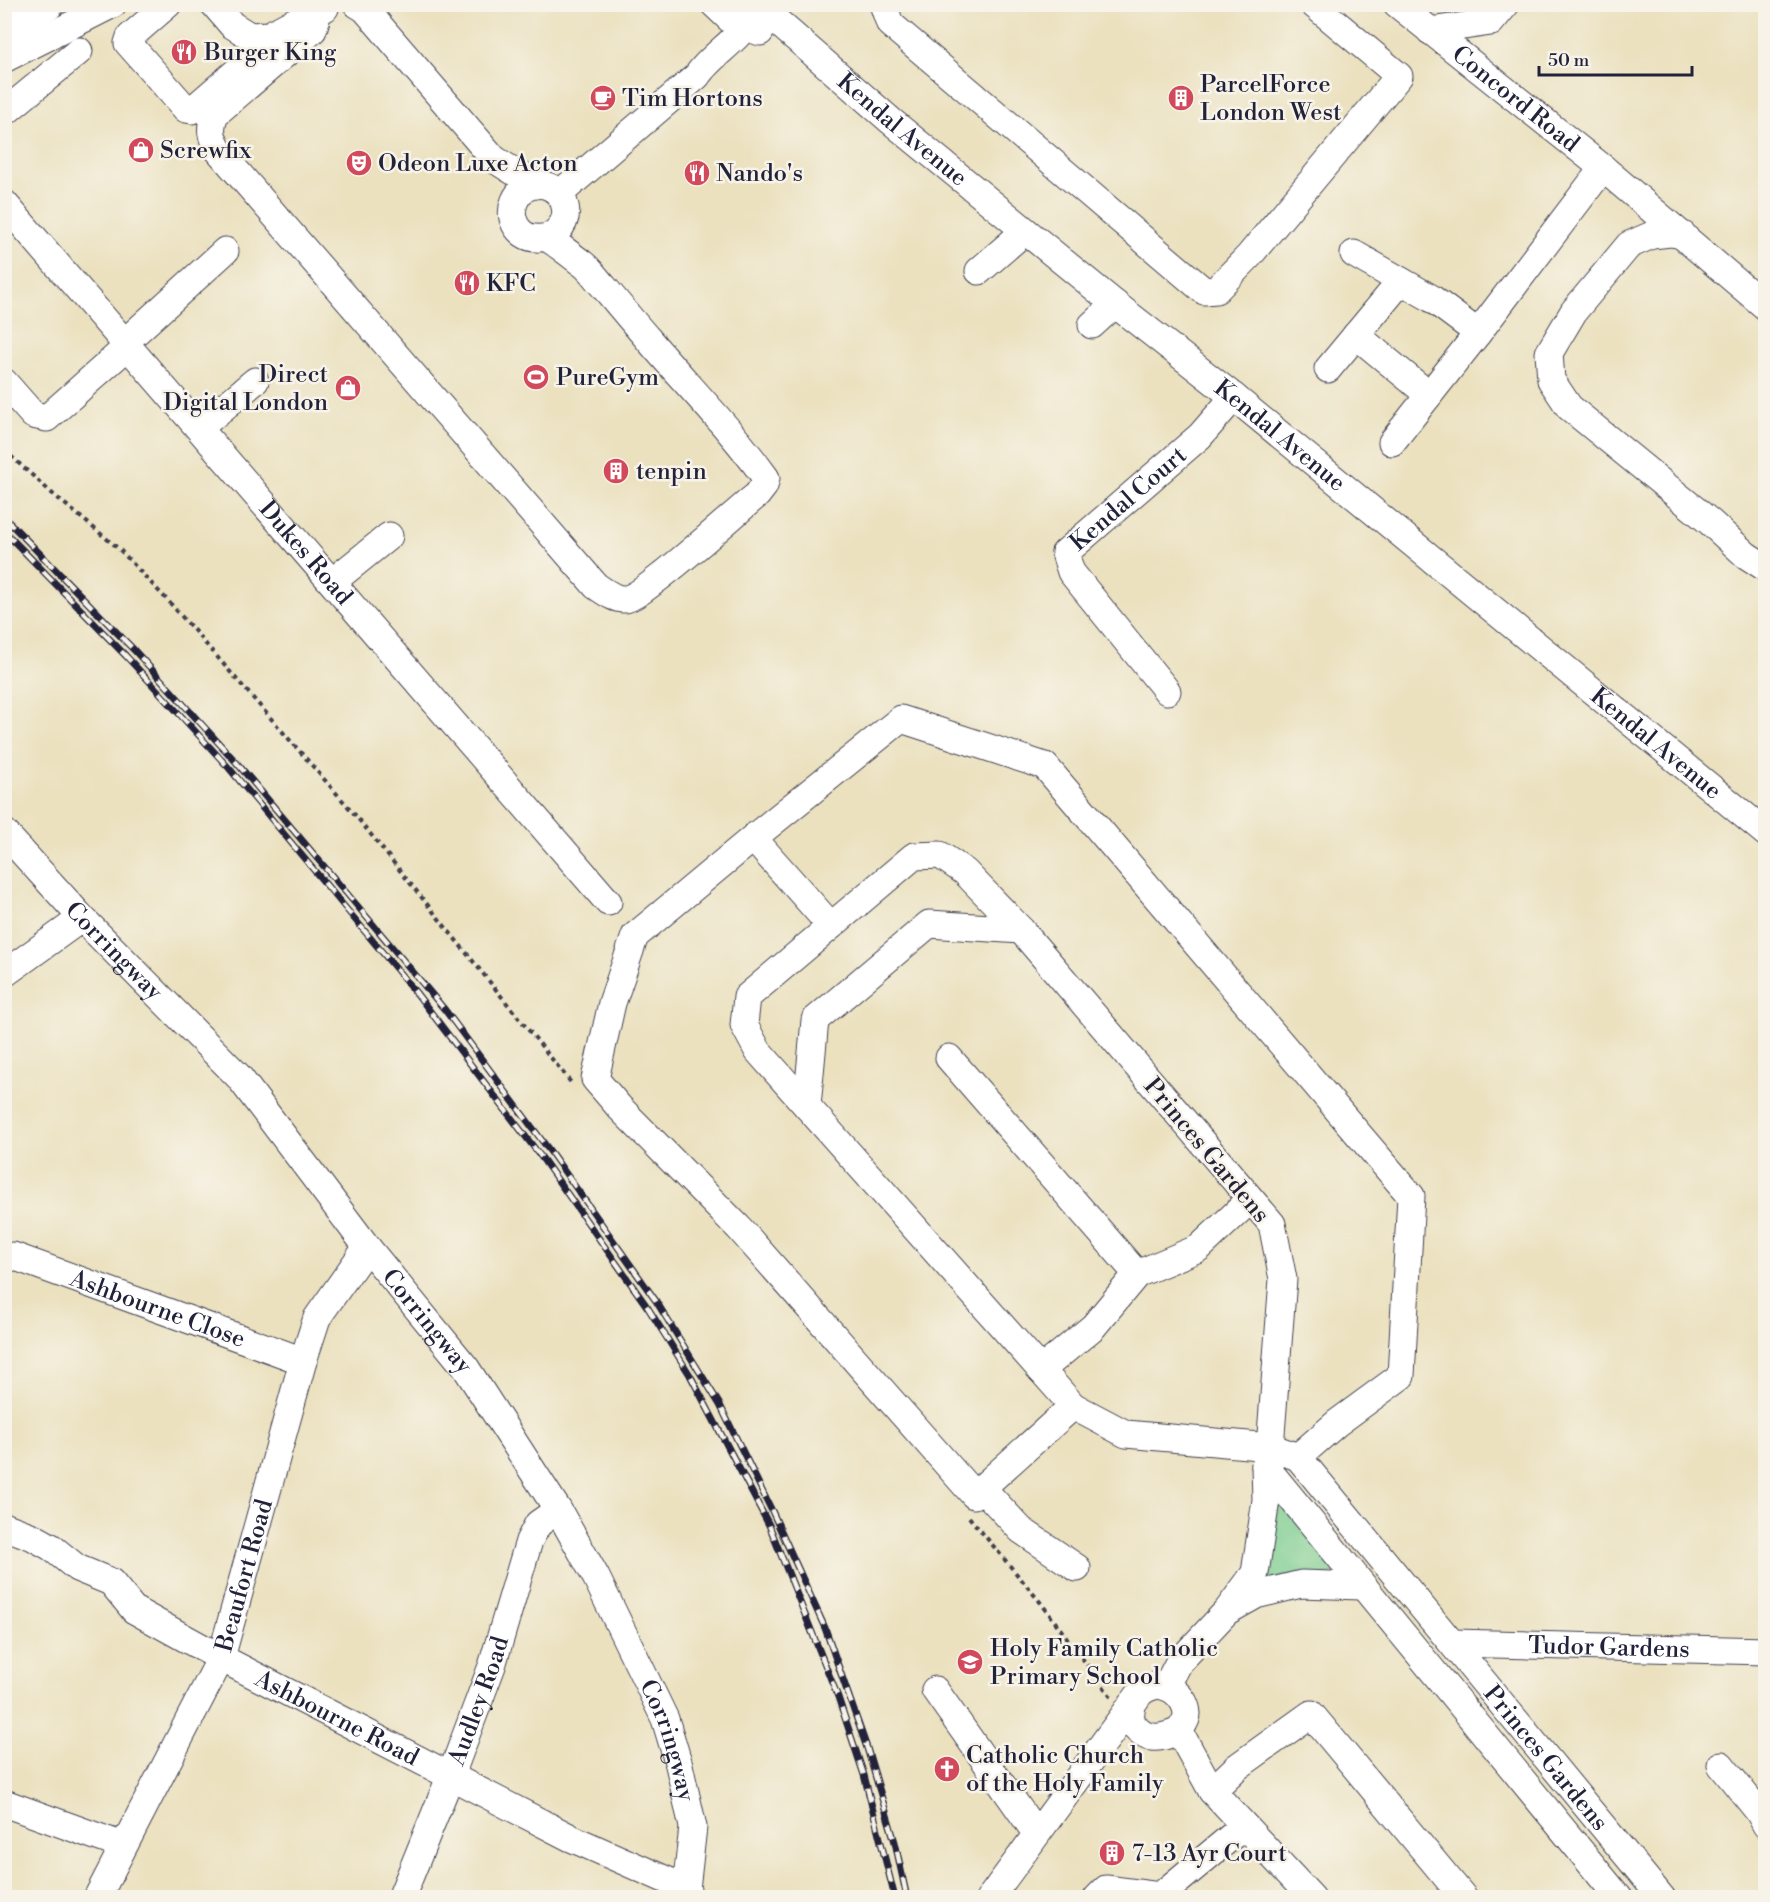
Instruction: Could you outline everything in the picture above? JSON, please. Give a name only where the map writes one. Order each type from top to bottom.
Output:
[{"type":"highway","points":[[4,28],[47,4]]},
{"type":"street","points":[[4,59],[113,4]]},
{"type":"street","points":[[168,4],[130,36],[128,43],[186,109],[192,110],[258,52],[269,35]]},
{"type":"street","points":[[214,4],[232,25],[250,36],[269,35],[315,9]]},
{"type":"street","points":[[357,4],[365,9],[494,159],[564,201],[555,229]]},
{"type":"street","points":[[883,4],[890,24],[1204,291],[1216,290],[1249,256],[1399,76],[1313,4]]},
{"type":"street","name":"Concord Road","points":[[1397,4],[1603,168],[1766,307]]},
{"type":"street","points":[[1430,31],[1491,22],[1506,4]]},
{"type":"street","points":[[706,63],[716,7]]},
{"type":"street","name":"Kendal Avenue","points":[[716,7],[734,22],[753,12],[762,33],[794,38],[1025,231],[1234,397],[1766,833]]},
{"type":"street","points":[[315,9],[313,30],[215,114],[210,127],[212,140],[219,152],[596,586],[619,599],[627,600],[650,585],[757,495],[764,486],[766,478],[555,229]]},
{"type":"street","points":[[555,229],[528,236],[520,231],[512,216],[516,198],[522,191],[547,190],[684,88],[753,12]]},
{"type":"street","points":[[4,112],[79,51]]},
{"type":"street","points":[[494,159],[513,207]]},
{"type":"street","points":[[1392,442],[1603,168]]},
{"type":"street","points":[[1634,194],[1637,222],[1629,245],[1574,310],[1549,352],[1551,380],[1569,407],[1710,522],[1746,555],[1766,568]]},
{"type":"street","name":"Dukes Road","points":[[4,203],[608,902]]},
{"type":"street","points":[[979,271],[1025,231]]},
{"type":"street","points":[[1629,245],[1652,235],[1670,233],[1683,235]]},
{"type":"street","points":[[4,382],[33,415],[47,418],[225,251]]},
{"type":"street","points":[[1354,254],[1431,298],[1478,333]]},
{"type":"street","points":[[1328,369],[1401,281]]},
{"type":"street","points":[[1092,325],[1115,304]]},
{"type":"street","points":[[1356,335],[1429,395]]},
{"type":"street","points":[[199,428],[255,381]]},
{"type":"street","name":"Kendal Court","points":[[1167,691],[1071,572],[1065,553],[1200,436],[1234,397]]},
{"type":"street","points":[[332,582],[389,536]]},
{"type":"street","points":[[1073,1406],[974,1495],[739,1228],[611,1115],[595,1079],[612,1003],[635,936],[902,719],[1045,766],[1411,1196],[1401,1376],[1337,1423],[1298,1457]]},
{"type":"street","name":"Corringway","points":[[4,832],[82,918],[240,1077],[366,1247],[466,1368],[558,1510],[596,1577],[665,1719],[679,1765],[693,1827],[686,1893]]},
{"type":"street","points":[[753,838],[831,926]]},
{"type":"street","name":"Princes Gardens","points":[[1227,1611],[1255,1573],[1266,1500],[1268,1457],[1283,1279],[1272,1224],[1021,930],[965,872],[940,855],[914,856],[747,997],[744,1026],[758,1051],[1073,1406],[1126,1434],[1268,1457],[1298,1457],[1662,1898]]},
{"type":"street","points":[[4,974],[82,918]]},
{"type":"street","points":[[807,1106],[815,1020],[929,924],[1021,930]]},
{"type":"street","points":[[949,1058],[1137,1274]]},
{"type":"street","points":[[1041,1370],[1093,1327],[1137,1274],[1199,1248],[1250,1200]]},
{"type":"street","name":"Beaufort Road","points":[[97,1898],[220,1658],[317,1318],[366,1247]]},
{"type":"street","name":"Ashbourne Close","points":[[13,1256],[303,1361]]},
{"type":"street","name":"Princes Gardens","points":[[1268,1457],[1361,1586],[1405,1636],[1619,1898]]},
{"type":"street","points":[[982,1488],[1021,1530],[1077,1568]]},
{"type":"street","name":"Audley Road","points":[[401,1898],[452,1775],[492,1666],[529,1541],[538,1524],[558,1510]]},
{"type":"street","name":"Ashbourne Road","points":[[4,1526],[33,1537],[51,1547],[77,1568],[111,1582],[134,1610],[220,1658],[571,1838],[686,1893]]},
{"type":"street","points":[[1166,1687],[1179,1662],[1227,1611],[1256,1595],[1301,1584],[1361,1586]]},
{"type":"street","points":[[1405,1636],[1430,1616]]},
{"type":"street","name":"Tudor Gardens","points":[[1453,1643],[1766,1651]]},
{"type":"street","points":[[990,1898],[1036,1833],[1131,1711],[1141,1692],[1154,1686],[1166,1687],[1182,1698],[1187,1714],[1179,1731],[1165,1737],[1154,1738],[1140,1732],[1131,1711]]},
{"type":"street","points":[[935,1690],[1036,1833]]},
{"type":"street","points":[[1212,1791],[1238,1767],[1311,1714],[1464,1898]]},
{"type":"street","points":[[1179,1731],[1212,1791],[1312,1898]]},
{"type":"street","points":[[1720,1766],[1759,1812],[1766,1825]]},
{"type":"street","points":[[4,1803],[123,1846]]},
{"type":"street","points":[[1097,1898],[1106,1889],[1160,1897],[1244,1826]]},
{"type":"green space","points":[[1282,1503],[1341,1573],[1265,1586],[1276,1531],[1277,1505]]},
{"type":"railway","points":[[4,517],[134,650],[236,762],[445,1010],[552,1154],[656,1301],[720,1405],[772,1511],[825,1628],[867,1748],[895,1842],[907,1898]]},
{"type":"railway","points":[[4,531],[126,656],[229,768],[417,994],[542,1158],[648,1308],[690,1375],[769,1525],[838,1697],[864,1775],[895,1898]]},
{"type":"place","name":"Burger King","points":[[184,52]]},
{"type":"place","name":"Tim Hortons","points":[[603,98]]},
{"type":"place","name":"ParcelForce London West","points":[[1181,98]]},
{"type":"place","name":"Screwfix","points":[[141,150]]},
{"type":"place","name":"Odeon Luxe Acton","points":[[359,163]]},
{"type":"place","name":"Nando's","points":[[697,173]]},
{"type":"place","name":"KFC","points":[[467,283]]},
{"type":"place","name":"PureGym","points":[[536,377]]},
{"type":"place","name":"Direct Digital London","points":[[348,388]]},
{"type":"place","name":"tenpin","points":[[616,471]]},
{"type":"place","name":"Holy Family Catholic Primary School","points":[[970,1662]]},
{"type":"place","name":"Catholic Church of the Holy Family","points":[[947,1769]]},
{"type":"place","name":"7-13 Ayr Court","points":[[1112,1853]]}]
